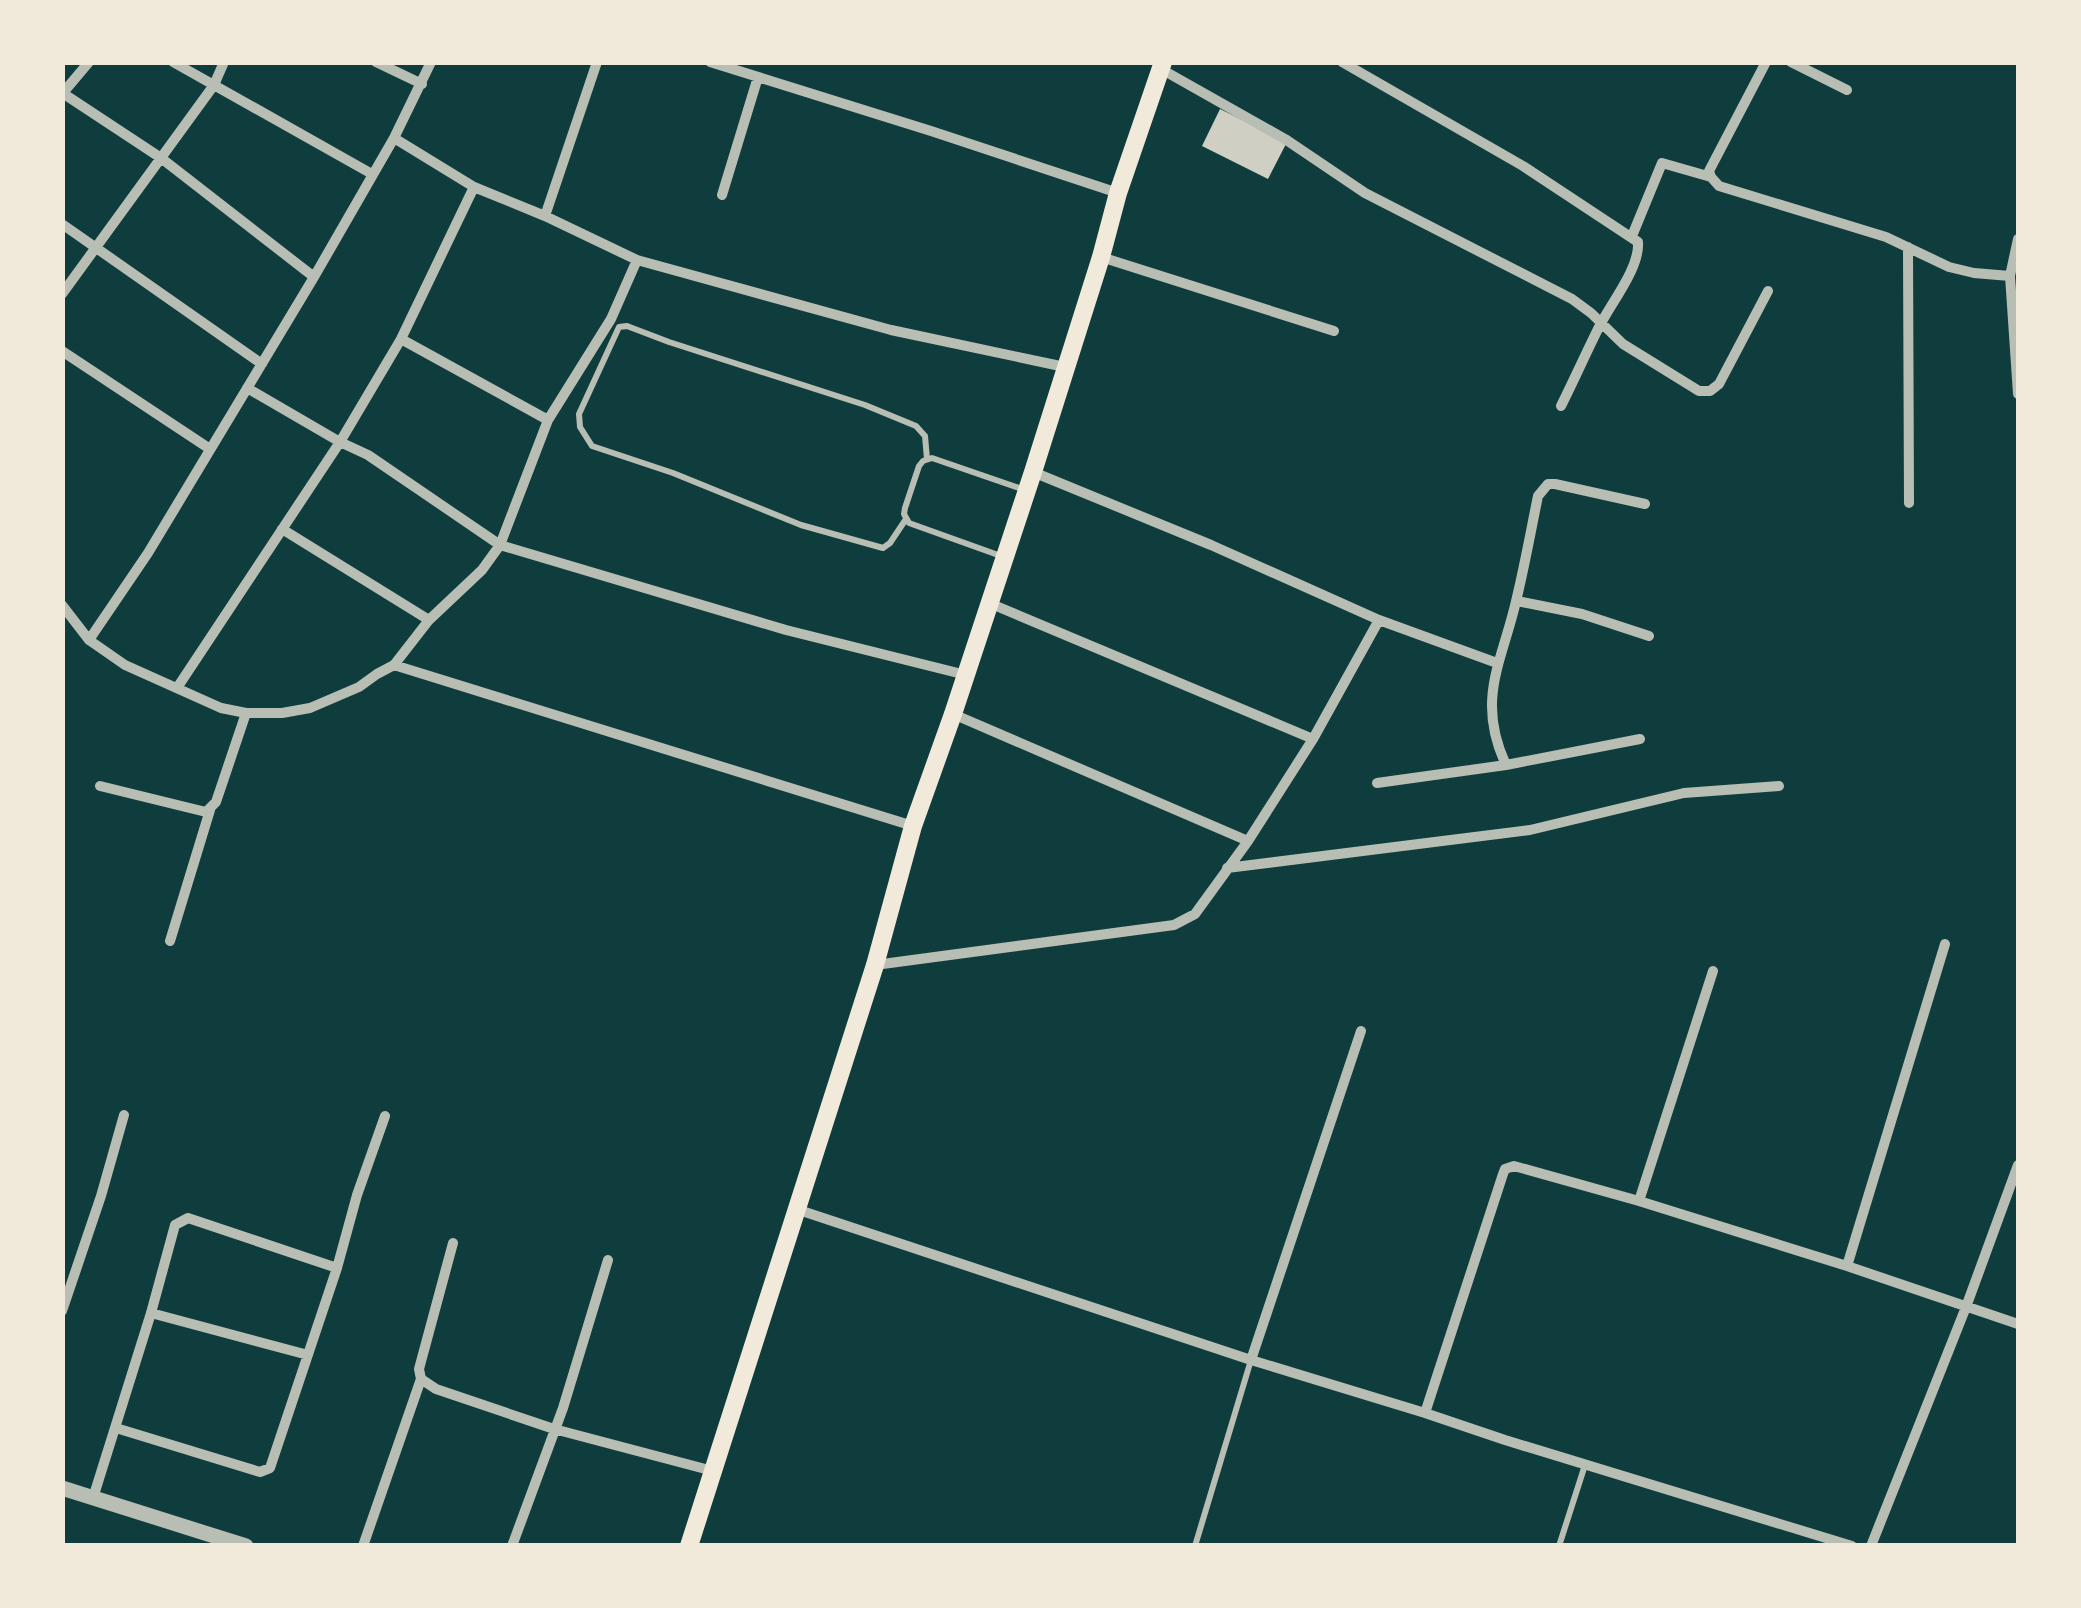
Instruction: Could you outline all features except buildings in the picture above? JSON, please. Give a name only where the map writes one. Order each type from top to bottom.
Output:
[{"type":"main road","points":[[689,1546],[875,964],[913,826],[1033,472],[1118,194],[1162,66]]},
{"type":"street","points":[[89,62],[63,94],[161,158],[314,276]]},
{"type":"street","points":[[172,62],[372,174]]},
{"type":"street","points":[[62,294],[214,84],[224,62]]},
{"type":"street","points":[[376,62],[422,84]]},
{"type":"street","points":[[89,640],[148,553],[262,364],[394,138],[431,62]]},
{"type":"street","points":[[545,216],[597,62]]},
{"type":"street","points":[[710,62],[1118,194]]},
{"type":"street","points":[[1342,62],[1522,166],[1638,242],[1634,264],[1562,406]]},
{"type":"street","points":[[1711,176],[1710,171],[1766,62]]},
{"type":"street","points":[[1791,62],[1848,90]]},
{"type":"street","points":[[1162,66],[1285,139],[1365,193],[1582,305],[1622,344],[1699,390],[1710,391],[1719,384],[1768,291]]},
{"type":"street","points":[[722,194],[758,77]]},
{"type":"street","points":[[394,138],[474,187],[636,260],[890,330],[1064,367]]},
{"type":"street","points":[[1632,236],[1662,163],[1711,176],[1720,186],[1886,237],[1961,270],[2010,276]]},
{"type":"street","points":[[177,688],[340,442],[401,339],[474,187]]},
{"type":"street","points":[[62,224],[262,364]]},
{"type":"street","points":[[2018,239],[2010,276],[2018,394]]},
{"type":"street","points":[[1908,247],[1909,503]]},
{"type":"street","points":[[1101,258],[1334,331]]},
{"type":"street","points":[[62,606],[89,640],[126,665],[221,708],[282,713],[310,708],[358,687],[394,665],[429,620],[482,570],[500,545],[548,420],[610,319],[636,260]]},
{"type":"street","points":[[401,339],[548,420]]},
{"type":"street","points":[[62,351],[210,450]]},
{"type":"street","points":[[247,388],[368,455],[500,545],[786,630],[966,675]]},
{"type":"street","points":[[1033,472],[1379,620],[1496,663]]},
{"type":"street","points":[[1506,765],[1491,716],[1496,663],[1517,600],[1538,496],[1544,486],[1555,484],[1645,504]]},
{"type":"street","points":[[282,530],[429,620]]},
{"type":"street","points":[[1517,600],[1582,614],[1649,636]]},
{"type":"street","points":[[989,602],[1314,739]]},
{"type":"street","points":[[875,964],[1174,925],[1194,914],[1248,841],[1314,739],[1379,620]]},
{"type":"street","points":[[394,665],[913,826]]},
{"type":"street","points":[[170,941],[210,810],[246,713]]},
{"type":"street","points":[[953,714],[1248,841]]},
{"type":"street","points":[[1377,784],[1506,765],[1640,739]]},
{"type":"street","points":[[100,786],[210,810]]},
{"type":"street","points":[[1227,868],[1540,829],[1684,794],[1779,786]]},
{"type":"street","points":[[1847,1266],[1945,944]]},
{"type":"street","points":[[1640,1201],[1713,970]]},
{"type":"street","points":[[1251,1360],[1360,1031]]},
{"type":"street","points":[[62,1312],[66,1290],[102,1196],[124,1114]]},
{"type":"street","points":[[116,1428],[260,1472],[272,1465],[385,1116]]},
{"type":"street","points":[[1426,1413],[1505,1170],[1510,1166],[1640,1201],[2018,1324]]},
{"type":"street","points":[[1871,1546],[2018,1169]]},
{"type":"street","points":[[796,1208],[1251,1360],[1852,1546]]},
{"type":"street","points":[[93,1498],[175,1225],[188,1218],[337,1268]]},
{"type":"street","points":[[363,1546],[421,1379],[419,1369],[453,1243]]},
{"type":"street","points":[[512,1546],[608,1260]]},
{"type":"street","points":[[151,1313],[308,1355]]},
{"type":"street","points":[[421,1379],[436,1389],[554,1429],[712,1471]]},
{"type":"street","points":[[62,1488],[246,1546]]},
{"type":"lane","points":[[927,459],[925,436],[916,426],[627,326],[619,327],[579,414],[580,427],[592,446],[801,525],[882,548],[906,519],[905,508],[919,466],[927,459],[1026,491]]},
{"type":"lane","points":[[906,519],[916,527],[1003,557]]},
{"type":"lane","points":[[1195,1546],[1251,1360]]},
{"type":"lane","points":[[1559,1546],[1584,1465]]}]
